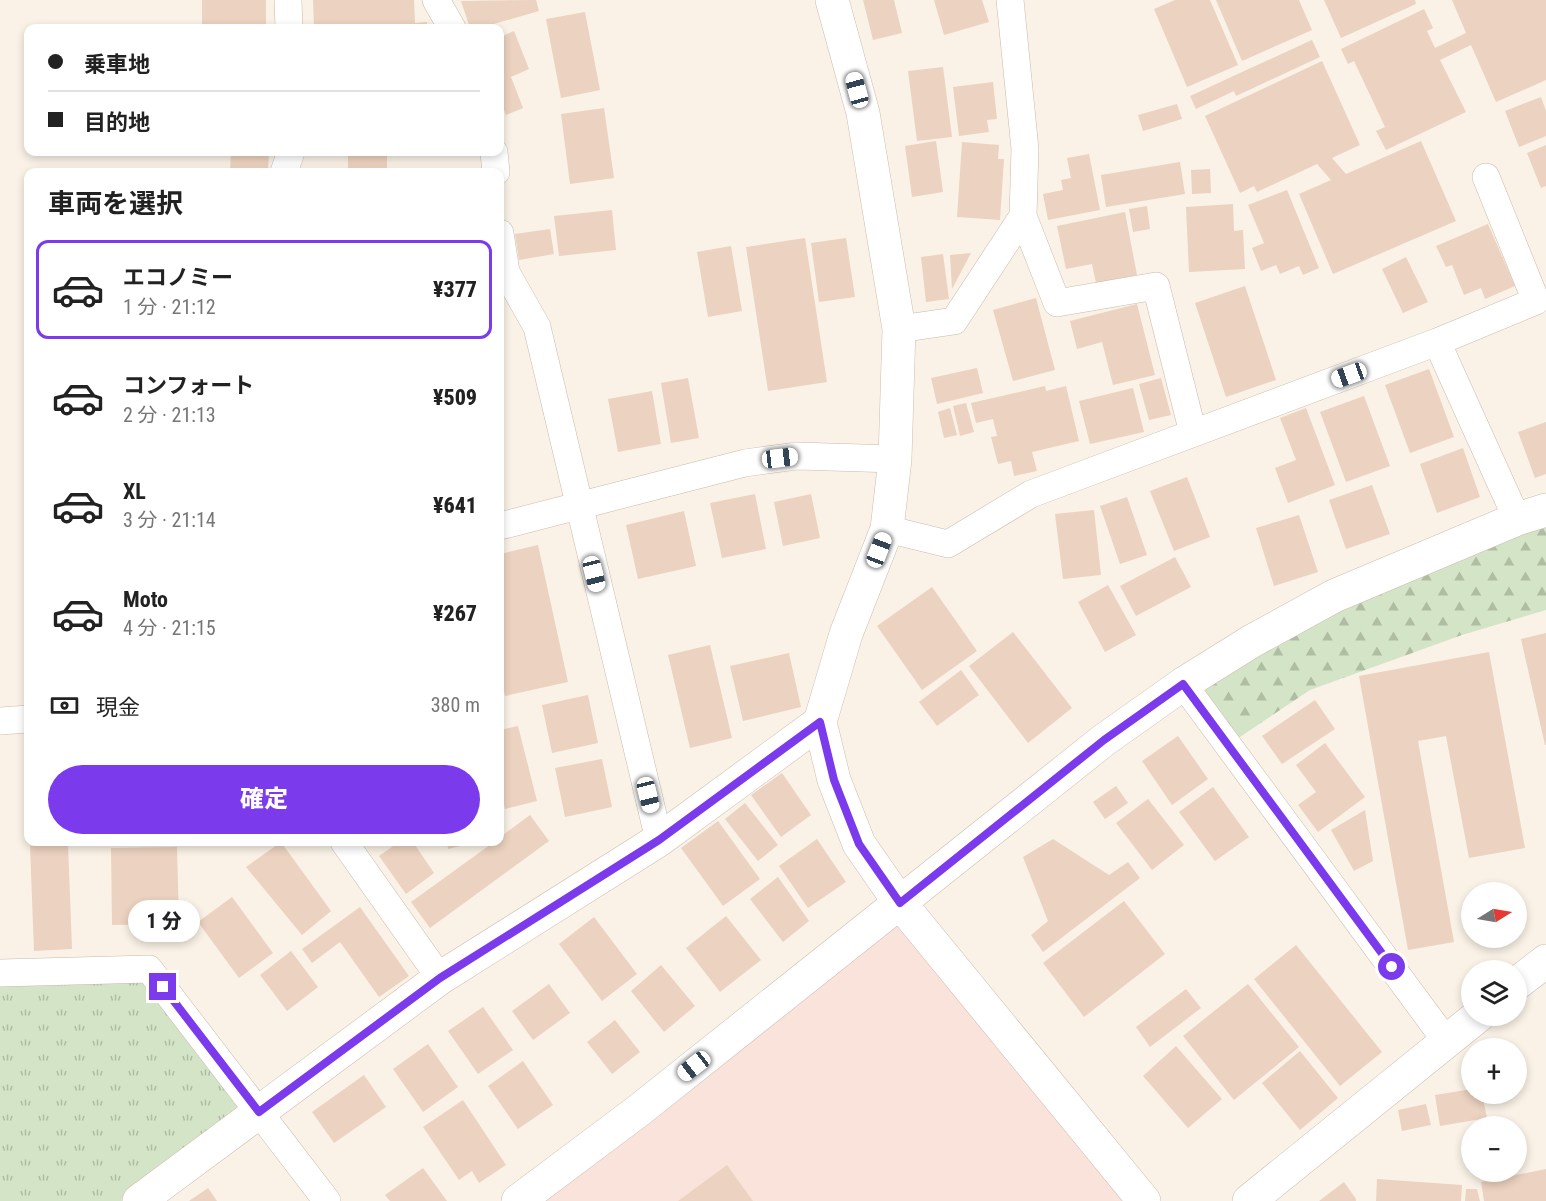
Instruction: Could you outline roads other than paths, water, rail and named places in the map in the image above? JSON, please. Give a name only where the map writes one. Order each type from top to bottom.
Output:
[{"type":"street","points":[[288,0],[289,24]]},
{"type":"street","points":[[436,0],[451,24]]},
{"type":"street","points":[[832,0],[863,113],[899,329],[895,459],[887,529],[846,634],[820,722],[834,780],[859,844],[900,903],[1144,1201]]},
{"type":"street","points":[[1010,0],[1024,148],[1023,216],[1057,303],[1156,286],[1193,433]]},
{"type":"street","points":[[887,529],[948,544],[1031,494],[1437,342],[1536,301],[1486,177]]},
{"type":"street","points":[[899,329],[954,321],[1023,216]]},
{"type":"street","points":[[504,259],[506,272],[537,327],[659,840]]},
{"type":"street","points":[[518,1201],[638,1111],[1104,740],[1183,684],[1252,641],[1334,596],[1531,514],[1437,342]]},
{"type":"street","points":[[504,525],[745,463],[797,456],[895,459]]},
{"type":"street","points":[[1183,684],[1446,1041]]},
{"type":"street","points":[[0,722],[24,719]]},
{"type":"street","points":[[139,1201],[440,978],[659,840],[820,722]]},
{"type":"street","points":[[347,846],[440,978]]},
{"type":"street","points":[[1527,976],[1546,961]]},
{"type":"street","points":[[0,973],[149,969],[327,1201]]},
{"type":"street","points":[[1249,1201],[1465,1026]]}]
